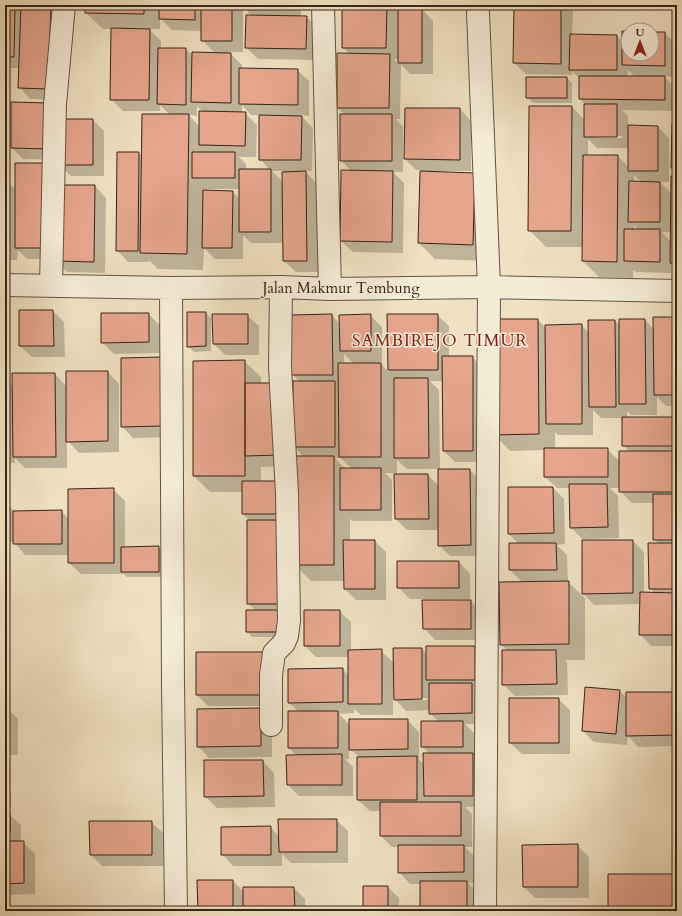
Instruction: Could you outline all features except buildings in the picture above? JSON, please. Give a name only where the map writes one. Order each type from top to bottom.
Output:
[{"type":"street","points":[[51,286],[55,104],[64,5]]},
{"type":"street","points":[[323,5],[330,289]]},
{"type":"street","points":[[478,12],[489,288],[485,911]]},
{"type":"street","name":"Jalan Makmur Tembung","points":[[5,285],[330,289],[489,288],[677,292]]},
{"type":"street","points":[[171,288],[176,911]]},
{"type":"street","points":[[272,725],[270,676],[274,653],[284,643],[288,636],[289,620],[287,493],[280,367],[281,288]]},
{"type":"district","name":"SAMBIREJO TIMUR","points":[[440,340]]}]
